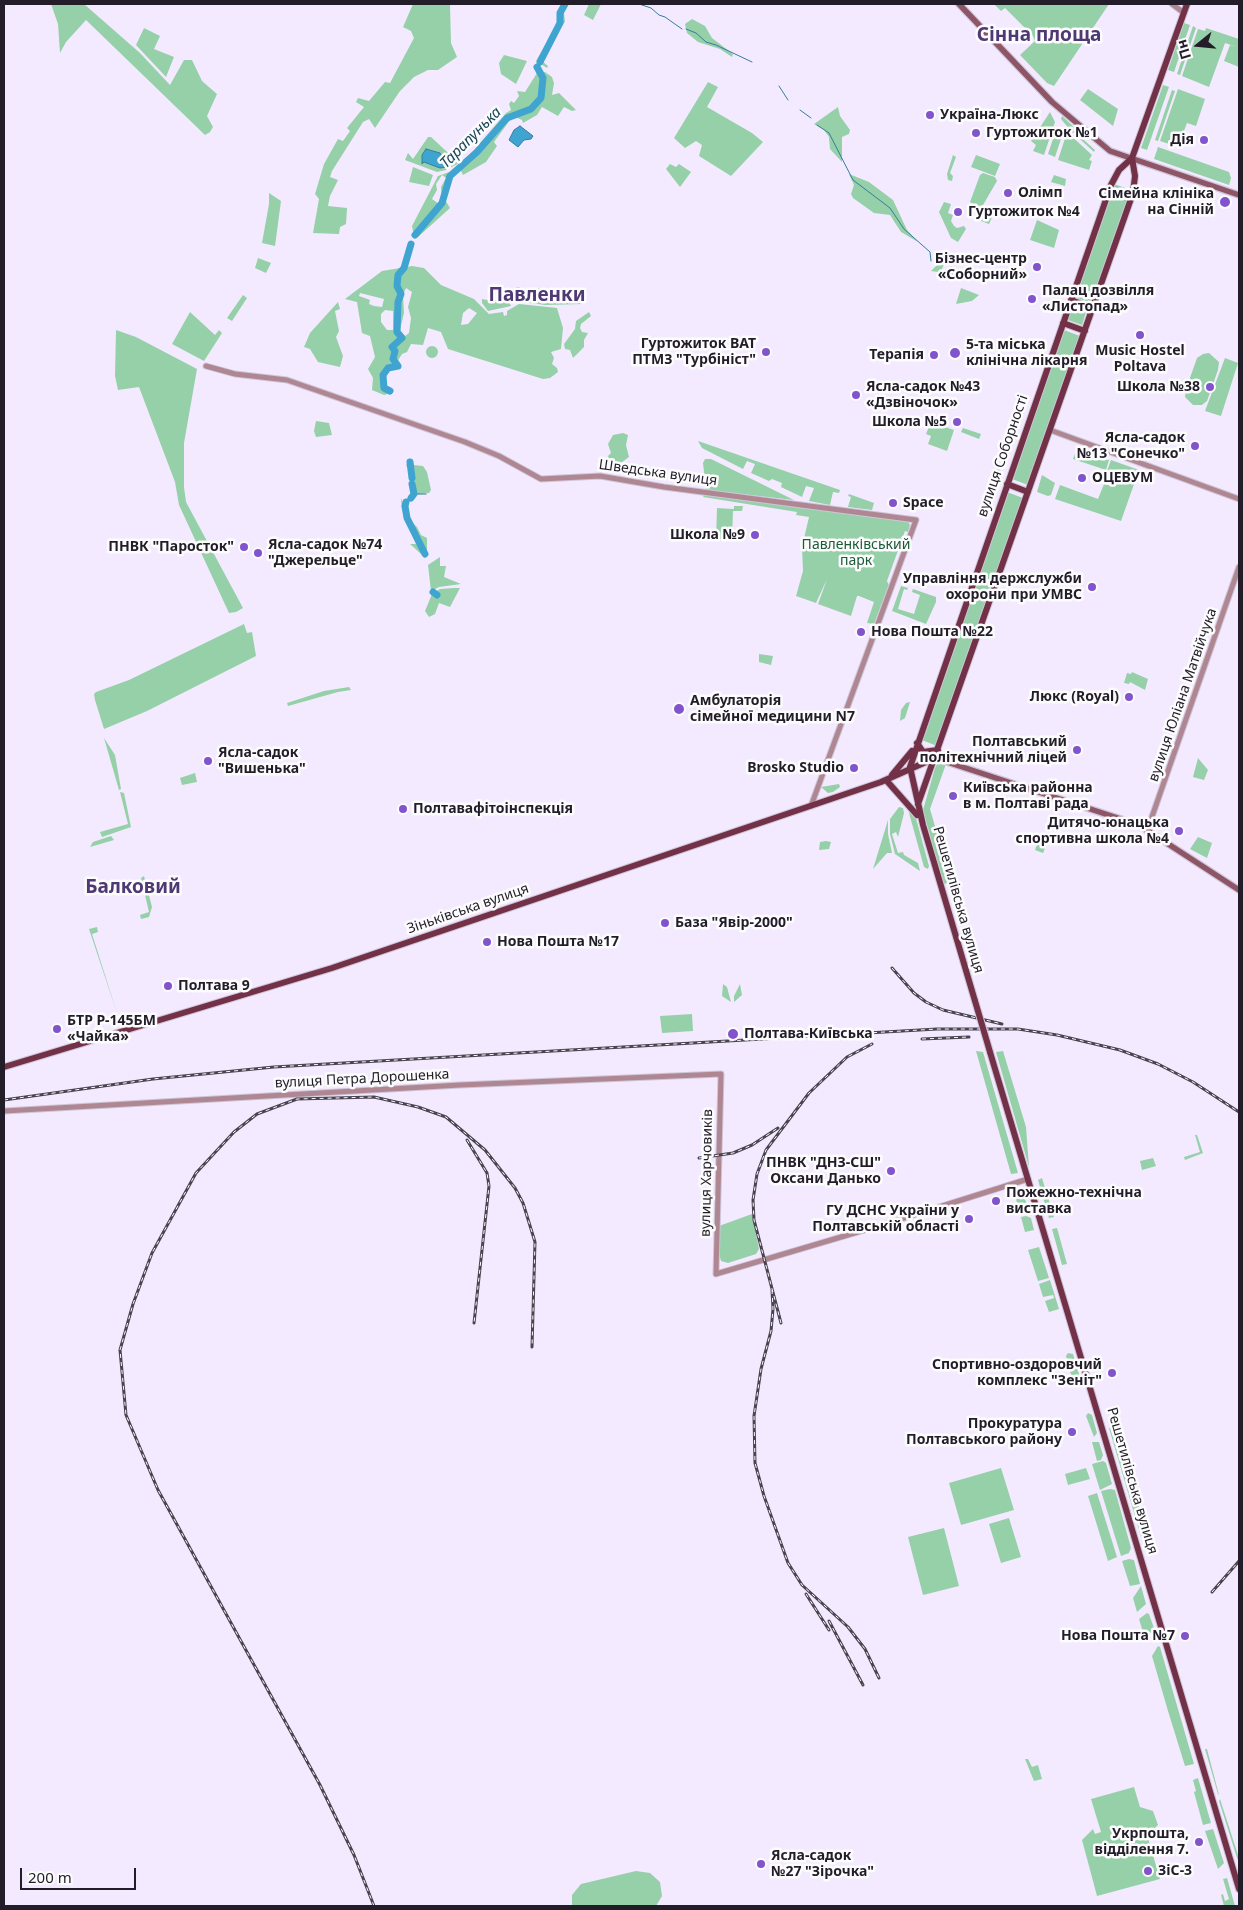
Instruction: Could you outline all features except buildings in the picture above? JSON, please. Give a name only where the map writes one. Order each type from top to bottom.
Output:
[{"type":"main road","points":[[959,4],[1052,102],[1110,151],[1239,195]]},
{"type":"main road","name":"вулиця Соборності","points":[[910,769],[917,743],[1114,179],[1119,170],[1132,158],[1187,4]]},
{"type":"main road","name":"вулиця Соборності","points":[[935,758],[1133,193],[1135,176],[1132,158]]},
{"type":"main road","points":[[1071,300],[1093,308]]},
{"type":"main road","points":[[1063,323],[1085,331]]},
{"type":"main road","points":[[1007,484],[1028,492]]},
{"type":"main road","points":[[922,825],[906,800],[886,780],[908,759],[917,743],[924,752],[938,750]]},
{"type":"main road","points":[[917,806],[935,758],[1139,825],[1239,890]]},
{"type":"main road","name":"Зіньківська вулиця","points":[[4,1067],[332,968],[886,780],[935,758]]},
{"type":"main road","name":"Решетилівська вулиця","points":[[910,769],[922,825],[1239,1890]]},
{"type":"main road","points":[[906,800],[914,788]]},
{"type":"street","points":[[1172,4],[1184,13]]},
{"type":"street","name":"Шведська вулиця","points":[[206,366],[235,374],[291,382],[465,442],[499,456],[541,479],[600,476],[664,487],[916,520],[811,806]]},
{"type":"street","points":[[1050,430],[1239,499]]},
{"type":"street","name":"вулиця Юліана Матвійчука","points":[[1147,831],[1239,568]]},
{"type":"street","name":"вулиця Харчовиків","points":[[721,1074],[716,1274],[1028,1179]]},
{"type":"street","name":"вулиця Петра Дорошенка","points":[[4,1111],[385,1089],[721,1074]]},
{"type":"green space","points":[[51,4],[84,4],[140,53],[170,85],[184,60],[192,60],[202,81],[217,94],[207,116],[213,127],[210,132],[205,135],[86,20],[66,42],[60,53],[58,24]]},
{"type":"green space","points":[[413,4],[450,4],[451,43],[457,57],[438,70],[428,70],[414,77],[400,91],[375,128],[369,119],[363,122],[330,177],[338,180],[330,196],[328,206],[347,208],[346,224],[340,227],[339,234],[313,233],[319,199],[315,194],[324,164],[338,139],[343,141],[350,131],[347,128],[364,107],[356,102],[358,98],[369,101],[385,82],[390,83],[414,38],[411,31],[403,27]]},
{"type":"green space","points":[[589,4],[601,4],[593,20],[584,15]]},
{"type":"green space","points":[[994,4],[1109,4],[1054,86],[1047,83],[1020,55],[1035,41],[1033,36],[1005,8],[1001,11]]},
{"type":"green space","points":[[559,11],[564,13],[565,22],[558,30],[542,61],[548,66],[547,68],[536,61],[557,25]]},
{"type":"green space","points":[[692,19],[705,26],[712,38],[733,54],[732,57],[720,49],[698,42],[687,33],[685,24]]},
{"type":"green space","points":[[1184,23],[1190,25],[1174,72],[1168,70]]},
{"type":"green space","points":[[1193,26],[1196,28],[1180,75],[1177,74]]},
{"type":"green space","points":[[144,28],[160,36],[154,49],[174,57],[166,77],[136,45]]},
{"type":"green space","points":[[1206,28],[1239,39],[1239,67],[1224,61],[1230,45],[1237,47],[1225,43],[1209,87],[1182,76],[1198,29],[1205,31]]},
{"type":"green space","points":[[504,55],[527,61],[516,84],[501,74],[499,63]]},
{"type":"green space","points":[[545,72],[552,77],[554,83],[552,95],[559,93],[576,110],[572,111],[564,107],[558,116],[542,107],[537,115],[523,123],[522,120],[513,116],[494,142],[497,146],[486,162],[463,175],[461,171],[457,172],[446,185],[444,198],[450,208],[418,237],[414,237],[412,226],[438,176],[455,170],[462,164],[506,113],[511,110],[509,104],[511,101],[514,103],[519,96],[517,91],[525,92],[537,73]],"holes":[[[442,175],[446,178],[441,187],[442,203],[439,204],[432,199],[437,190],[436,184]]]},
{"type":"green space","points":[[708,82],[718,87],[707,107],[752,133],[763,142],[731,176],[699,156],[702,145],[696,141],[685,148],[674,138]]},
{"type":"green space","points":[[1163,85],[1169,87],[1147,150],[1141,148]]},
{"type":"green space","points":[[1088,89],[1118,109],[1113,126],[1080,100]]},
{"type":"green space","points":[[1178,89],[1205,99],[1196,126],[1187,123],[1178,147],[1160,141]]},
{"type":"green space","points":[[1172,90],[1175,91],[1158,141],[1155,140]]},
{"type":"green space","points":[[838,107],[840,116],[850,130],[849,134],[842,137],[842,162],[830,149],[829,137],[824,130],[814,124]]},
{"type":"green space","points":[[1050,112],[1055,122],[1044,155],[1033,151],[1036,145],[1031,141]]},
{"type":"green space","points":[[1062,116],[1076,129],[1075,132],[1095,150],[1094,152],[1071,131],[1061,119]]},
{"type":"green space","points":[[1057,127],[1064,130],[1055,157],[1048,154]]},
{"type":"green space","points":[[1067,132],[1092,155],[1089,160],[1092,161],[1089,170],[1058,160]]},
{"type":"green space","points":[[428,137],[431,137],[459,163],[446,170],[437,172],[405,160],[408,153],[413,159]]},
{"type":"green space","points":[[1158,147],[1229,172],[1231,178],[1229,185],[1154,159]]},
{"type":"green space","points":[[953,155],[956,157],[950,173],[953,176],[952,181],[948,180],[947,174]]},
{"type":"green space","points":[[976,155],[1000,164],[995,176],[971,167]]},
{"type":"green space","points":[[670,164],[676,167],[679,164],[691,172],[680,187],[666,169]]},
{"type":"green space","points":[[413,167],[433,175],[429,186],[409,182]]},
{"type":"green space","points":[[983,173],[995,177],[997,181],[983,205],[977,207],[970,202],[980,175]]},
{"type":"green space","points":[[849,174],[869,182],[893,200],[907,230],[918,242],[901,232],[890,215],[874,213],[853,198],[851,194],[854,185]]},
{"type":"green space","points":[[1054,175],[1066,179],[1065,186],[1051,182]]},
{"type":"green space","points":[[1114,184],[1131,190],[1091,303],[1075,297]]},
{"type":"green space","points":[[269,193],[281,201],[275,246],[262,243],[269,204]]},
{"type":"green space","points":[[944,202],[951,204],[948,213],[953,215],[951,221],[954,226],[957,228],[964,226],[966,229],[958,242],[951,238],[939,212]]},
{"type":"green space","points":[[988,207],[995,211],[989,224],[981,221]]},
{"type":"green space","points":[[1037,220],[1059,230],[1054,248],[1030,240]]},
{"type":"green space","points":[[948,254],[942,269],[938,272],[931,271]]},
{"type":"green space","points":[[258,258],[271,263],[266,273],[255,268]]},
{"type":"green space","points":[[412,266],[424,268],[441,285],[474,299],[489,314],[503,312],[504,316],[507,315],[507,311],[519,304],[557,308],[563,328],[561,349],[551,352],[554,358],[552,364],[557,368],[558,372],[550,378],[543,379],[448,349],[441,332],[428,328],[423,345],[411,344],[407,352],[402,354],[397,362],[381,372],[381,382],[388,394],[384,395],[372,390],[373,378],[368,369],[375,357],[370,336],[362,333],[357,302],[345,299],[382,271]],"holes":[[[406,288],[412,292],[408,307],[411,318],[409,333],[405,336],[400,330],[404,313],[403,295]],[[360,293],[384,299],[382,307],[369,304],[370,300],[359,296]],[[469,308],[477,313],[468,324],[461,325],[463,313]],[[385,310],[393,311],[393,330],[387,330],[381,322],[381,314]]]},
{"type":"green space","points":[[951,266],[955,269],[956,280],[945,276]]},
{"type":"green space","points":[[501,287],[511,306],[488,311],[482,303],[482,299],[499,302],[501,296],[496,290]]},
{"type":"green space","points":[[516,287],[520,287],[522,292],[528,294],[533,293],[536,288],[541,289],[545,300],[554,301],[558,294],[582,304],[545,305],[524,302],[515,292]]},
{"type":"green space","points":[[961,288],[979,295],[972,301],[956,304]]},
{"type":"green space","points":[[243,295],[247,298],[232,321],[227,318]]},
{"type":"green space","points":[[338,302],[340,309],[335,311],[339,331],[336,337],[343,356],[340,367],[318,362],[310,349],[304,347],[310,333]]},
{"type":"green space","points":[[1072,307],[1086,312],[1082,325],[1068,320]]},
{"type":"green space","points":[[190,312],[215,335],[219,330],[222,333],[204,361],[172,344]]},
{"type":"green space","points":[[589,312],[591,316],[581,324],[580,328],[582,332],[588,333],[584,340],[584,347],[573,358],[570,350],[565,349],[564,344],[575,329],[576,321]]},
{"type":"green space","points":[[116,330],[136,337],[197,369],[184,443],[186,502],[243,608],[236,612],[229,613],[179,505],[175,482],[139,387],[118,390],[115,376]]},
{"type":"green space","points":[[1064,330],[1080,336],[1028,485],[1012,479]]},
{"type":"green space","points":[[432,346],[438,352],[432,358],[426,352]]},
{"type":"green space","points":[[1209,353],[1219,362],[1218,370],[1207,401],[1202,405],[1193,405],[1185,397],[1186,389],[1197,358]]},
{"type":"green space","points":[[1225,358],[1238,363],[1221,416],[1205,411]]},
{"type":"green space","points":[[316,421],[329,423],[332,435],[316,437],[314,431]]},
{"type":"green space","points":[[931,422],[954,430],[947,451],[928,444],[931,436],[926,434]]},
{"type":"green space","points":[[963,428],[981,434],[979,439],[961,432]]},
{"type":"green space","points":[[623,433],[628,435],[626,445],[629,457],[614,468],[609,461],[608,456],[611,453],[608,444],[613,435]]},
{"type":"green space","points":[[698,441],[840,490],[839,493],[833,492],[830,505],[809,501],[814,488],[806,486],[802,497],[781,487],[782,483],[772,479],[769,481],[751,473],[755,464],[747,461],[743,469],[702,448]]},
{"type":"green space","points":[[1077,449],[1109,460],[1106,470],[1073,459]]},
{"type":"green space","points":[[705,459],[711,459],[794,500],[706,490],[703,463]]},
{"type":"green space","points":[[1111,460],[1139,470],[1121,521],[1055,499],[1060,485],[1098,499],[1104,484],[1112,486],[1115,478],[1106,474]]},
{"type":"green space","points":[[411,461],[414,465],[423,466],[427,472],[431,490],[429,493],[413,495],[411,488],[415,482],[406,465]]},
{"type":"green space","points":[[998,468],[1003,473],[998,488],[994,491],[990,490]]},
{"type":"green space","points":[[1042,475],[1055,483],[1051,495],[1048,496],[1037,492]]},
{"type":"green space","points":[[1007,492],[1023,498],[937,746],[922,740]]},
{"type":"green space","name":"Павленківський парк","points":[[705,494],[907,520],[910,525],[908,532],[905,531],[887,581],[889,585],[874,624],[867,623],[874,602],[859,596],[857,596],[851,616],[818,604],[827,579],[816,603],[796,596],[803,571],[802,547],[809,517],[796,515],[797,512],[703,497]]},
{"type":"green space","points":[[849,494],[874,503],[872,510],[848,507],[851,497],[848,496]]},
{"type":"green space","points":[[401,498],[411,521],[421,535],[427,538],[427,554],[421,554],[410,544],[416,544],[402,510]]},
{"type":"green space","points":[[734,506],[743,506],[742,511],[733,511],[732,540],[716,539],[717,508],[734,509]]},
{"type":"green space","points":[[440,557],[440,566],[446,566],[444,577],[461,584],[439,587],[431,591],[428,565]]},
{"type":"green space","points":[[901,586],[908,588],[907,590],[904,589],[898,609],[914,614],[920,595],[912,592],[913,589],[936,597],[936,602],[926,624],[892,611]]},
{"type":"green space","points":[[460,588],[450,607],[439,603],[435,614],[429,617],[425,611],[432,594],[440,589]]},
{"type":"green space","points":[[244,624],[247,633],[252,632],[256,656],[147,711],[104,729],[95,700],[94,694],[96,692],[129,680]]},
{"type":"green space","points":[[759,654],[773,656],[771,665],[759,662]]},
{"type":"green space","points":[[1132,672],[1148,679],[1145,690],[1130,682],[1129,684],[1124,683],[1127,673],[1131,674]]},
{"type":"green space","points":[[349,687],[351,690],[288,706],[287,703],[324,691]]},
{"type":"green space","points":[[910,702],[905,718],[900,721],[901,710],[906,703]]},
{"type":"green space","points":[[104,738],[115,755],[121,789],[119,790]]},
{"type":"green space","points":[[1198,758],[1208,770],[1204,780],[1193,777]]},
{"type":"green space","points":[[942,762],[946,764],[930,809],[952,885],[943,883],[923,810],[935,768],[937,764]]},
{"type":"green space","points":[[195,773],[197,782],[182,785],[180,778]]},
{"type":"green space","points":[[839,784],[840,787],[828,793],[821,787]]},
{"type":"green space","points":[[120,792],[124,793],[131,827],[102,837],[100,832],[128,824]]},
{"type":"green space","points":[[899,807],[903,808],[904,813],[898,837],[896,832],[892,834],[898,853],[903,852],[904,855],[918,863],[920,871],[895,854],[890,834],[890,819]]},
{"type":"green space","points":[[910,810],[914,811],[929,866],[928,869],[924,867],[909,813]]},
{"type":"green space","points":[[888,820],[888,834],[892,853],[887,853],[873,869]]},
{"type":"green space","points":[[1041,833],[1050,836],[1043,853],[1035,850]]},
{"type":"green space","points":[[111,836],[114,840],[90,847],[93,842]]},
{"type":"green space","points":[[1198,837],[1212,843],[1207,858],[1190,849]]},
{"type":"green space","points":[[820,842],[831,842],[829,849],[819,850]]},
{"type":"green space","points":[[144,876],[152,907],[149,917],[141,919],[140,915],[149,912],[141,878]]},
{"type":"green space","points":[[97,927],[98,932],[92,934],[117,1013],[89,929]]},
{"type":"green space","points":[[723,984],[727,987],[731,1002],[722,996]]},
{"type":"green space","points":[[740,984],[742,995],[734,1002],[734,996]]},
{"type":"green space","points":[[692,1014],[693,1031],[662,1033],[660,1016]]},
{"type":"green space","points":[[976,1051],[983,1052],[1018,1173],[1011,1174]]},
{"type":"green space","points":[[1003,1051],[1026,1127],[1029,1167],[996,1052]]},
{"type":"green space","points":[[1195,1135],[1197,1135],[1203,1153],[1185,1160],[1184,1157],[1200,1152]]},
{"type":"green space","points":[[1153,1158],[1156,1166],[1142,1170],[1140,1161]]},
{"type":"green space","points":[[1042,1178],[1054,1217],[1049,1218],[1038,1180]]},
{"type":"green space","points":[[1013,1189],[1022,1191],[1026,1202],[1024,1204],[1018,1206]]},
{"type":"green space","points":[[752,1214],[759,1249],[756,1254],[728,1263],[721,1261],[719,1253],[719,1226]]},
{"type":"green space","points":[[1021,1217],[1031,1218],[1034,1230],[1025,1232]]},
{"type":"green space","points":[[1057,1228],[1067,1264],[1062,1265],[1052,1229]]},
{"type":"green space","points":[[1039,1247],[1049,1278],[1038,1281],[1028,1250]]},
{"type":"green space","points":[[1050,1280],[1059,1309],[1049,1312],[1045,1301],[1054,1298],[1053,1295],[1043,1297],[1039,1284]]},
{"type":"green space","points":[[1068,1353],[1073,1354],[1081,1381],[1078,1386],[1074,1386],[1066,1356]]},
{"type":"green space","points":[[1088,1413],[1092,1415],[1097,1433],[1094,1437],[1086,1416]]},
{"type":"green space","points":[[1115,1426],[1148,1538],[1142,1540],[1109,1428]]},
{"type":"green space","points":[[1092,1442],[1099,1442],[1103,1455],[1101,1460],[1097,1461]]},
{"type":"green space","points":[[1103,1461],[1106,1463],[1112,1484],[1100,1490],[1092,1464]]},
{"type":"green space","points":[[1001,1468],[1014,1510],[961,1525],[949,1483]]},
{"type":"green space","points":[[1086,1468],[1090,1479],[1068,1485],[1065,1474]]},
{"type":"green space","points":[[1115,1490],[1131,1548],[1129,1553],[1121,1556],[1101,1491]]},
{"type":"green space","points":[[1097,1493],[1117,1557],[1108,1561],[1088,1496]]},
{"type":"green space","points":[[1009,1518],[1021,1557],[1001,1563],[989,1524]]},
{"type":"green space","points":[[944,1528],[959,1586],[923,1595],[908,1537]]},
{"type":"green space","points":[[1134,1560],[1140,1584],[1130,1586],[1122,1561]]},
{"type":"green space","points":[[1141,1586],[1146,1604],[1137,1612],[1133,1598]]},
{"type":"green space","points":[[1147,1613],[1155,1631],[1151,1633],[1142,1629],[1139,1619]]},
{"type":"green space","points":[[1158,1646],[1160,1647],[1194,1764],[1185,1766],[1168,1711],[1152,1656]]},
{"type":"green space","points":[[1205,1749],[1207,1749],[1219,1795],[1218,1794]]},
{"type":"green space","points":[[1025,1759],[1028,1759],[1032,1767],[1038,1765],[1042,1779],[1034,1781]]},
{"type":"green space","points":[[1198,1778],[1211,1823],[1203,1825],[1194,1792],[1196,1791],[1193,1780]]},
{"type":"green space","points":[[1134,1787],[1140,1807],[1153,1811],[1158,1825],[1147,1835],[1160,1879],[1097,1896],[1082,1840],[1093,1829],[1095,1834],[1101,1832],[1091,1799]]},
{"type":"green space","points":[[1220,1799],[1239,1858],[1239,1864],[1219,1801]]},
{"type":"green space","points":[[1213,1829],[1224,1863],[1218,1869],[1205,1831]]},
{"type":"green space","points":[[636,1871],[650,1873],[660,1882],[662,1896],[656,1906],[572,1906],[572,1895],[581,1884]]},
{"type":"green space","points":[[1227,1878],[1235,1906],[1224,1906],[1221,1895],[1223,1894],[1225,1901],[1229,1899],[1223,1879]]},
{"type":"water","points":[[520,126],[533,136],[531,139],[524,140],[518,147],[509,140],[514,130]]},
{"type":"water","points":[[426,149],[440,153],[447,163],[447,167],[440,168],[424,162],[422,164],[422,155]]},
{"type":"waterway","name":"Тарапунька","points":[[540,62],[560,23],[560,13],[565,4]]},
{"type":"waterway","points":[[639,4],[651,8],[682,29]]},
{"type":"waterway","points":[[686,29],[696,33],[706,42],[752,62]]},
{"type":"waterway","name":"Тарапунька","points":[[415,235],[442,203],[450,176],[477,152],[507,118],[531,109],[541,98],[543,78],[537,67]]},
{"type":"waterway","points":[[779,86],[788,100]]},
{"type":"waterway","points":[[800,110],[811,118]]},
{"type":"waterway","points":[[817,125],[829,133],[853,180],[890,208],[904,229],[930,252],[931,261]]},
{"type":"waterway","name":"Тарапунька","points":[[390,391],[384,388],[383,375],[388,368],[398,366],[393,359],[395,351],[392,347],[402,338],[397,332],[398,302],[401,294],[397,286],[398,275],[404,268],[411,244]]},
{"type":"waterway","name":"Тарапунька","points":[[410,462],[412,478]]},
{"type":"waterway","name":"Тарапунька","points":[[411,498],[414,494],[412,484]]},
{"type":"waterway","points":[[414,494],[426,494]]},
{"type":"waterway","name":"Тарапунька","points":[[406,502],[407,518],[425,554]]},
{"type":"waterway","name":"Тарапунька","points":[[433,592],[437,595]]},
{"type":"railway","points":[[892,968],[914,993],[926,1002],[943,1010],[1002,1024]]},
{"type":"railway","points":[[4,1100],[153,1079],[274,1067],[937,1029],[1018,1029],[1057,1035],[1120,1050],[1158,1064],[1193,1082],[1239,1112]]},
{"type":"railway","points":[[922,1039],[969,1037]]},
{"type":"railway","points":[[781,1323],[754,1220],[753,1200],[757,1174],[766,1150],[809,1093],[847,1057],[872,1044]]},
{"type":"railway","points":[[374,1906],[354,1855],[320,1785],[158,1490],[126,1415],[120,1350],[133,1304],[152,1253],[196,1173],[234,1132],[257,1114],[297,1099],[374,1097],[418,1107],[446,1117],[485,1150],[515,1188],[523,1203],[535,1242],[532,1347]]},
{"type":"railway","points":[[699,1158],[733,1153],[752,1145],[778,1128]]},
{"type":"railway","points":[[467,1140],[487,1173],[489,1186],[474,1323]]},
{"type":"railway","points":[[772,1290],[771,1331],[761,1369],[754,1416],[755,1463],[764,1496],[788,1563],[802,1585],[848,1627],[865,1649],[879,1678]]},
{"type":"railway","points":[[1212,1592],[1239,1561]]},
{"type":"railway","points":[[806,1594],[829,1630]]},
{"type":"railway","points":[[829,1621],[863,1685]]},
{"type":"place","name":"Україна-Люкс","points":[[930,115]]},
{"type":"place","name":"Гуртожиток №1","points":[[976,133]]},
{"type":"place","name":"Дія","points":[[1204,140]]},
{"type":"place","name":"Олімп","points":[[1008,193]]},
{"type":"place","name":"Сімейна клініка на Сінній","points":[[1225,202]]},
{"type":"place","name":"Гуртожиток №4","points":[[958,212]]},
{"type":"place","name":"Бізнес-центр «Соборний»","points":[[1037,267]]},
{"type":"place","name":"Палац дозвілля «Листопад»","points":[[1032,299]]},
{"type":"place","name":"Music Hostel Poltava","points":[[1140,335]]},
{"type":"place","name":"Гуртожиток ВАТ ПТМЗ \"Турбініст\"","points":[[766,352]]},
{"type":"place","name":"5-та міська клінічна лікарня","points":[[955,353]]},
{"type":"place","name":"Терапія","points":[[934,355]]},
{"type":"place","name":"Школа №38","points":[[1210,387]]},
{"type":"place","name":"Ясла-садок №43 «Дзвіночок»","points":[[856,395]]},
{"type":"place","name":"Школа №5","points":[[957,422]]},
{"type":"place","name":"Ясла-садок №13 \"Сонечко\"","points":[[1195,446]]},
{"type":"place","name":"ОЦЕВУМ","points":[[1082,478]]},
{"type":"place","name":"Space","points":[[893,503]]},
{"type":"place","name":"Школа №9","points":[[755,535]]},
{"type":"place","name":"ПНВК \"Паросток\"","points":[[244,547]]},
{"type":"place","name":"Ясла-садок №74 \"Джерельце\"","points":[[258,553]]},
{"type":"place","name":"Управління держслужби охорони при УМВС","points":[[1092,587]]},
{"type":"place","name":"Нова Пошта №22","points":[[861,632]]},
{"type":"place","name":"Люкс (Royal)","points":[[1129,697]]},
{"type":"place","name":"Амбулаторія сімейної медицини N7","points":[[679,709]]},
{"type":"place","name":"Полтавський політехнічний ліцей","points":[[1077,750]]},
{"type":"place","name":"Ясла-садок \"Вишенька\"","points":[[208,761]]},
{"type":"place","name":"Brosko Studio","points":[[854,768]]},
{"type":"place","name":"Київська районна в м. Полтаві рада","points":[[953,796]]},
{"type":"place","name":"Полтавафітоінспекція","points":[[403,809]]},
{"type":"place","name":"Дитячо-юнацька спортивна школа №4","points":[[1179,831]]},
{"type":"place","name":"База \"Явір-2000\"","points":[[665,923]]},
{"type":"place","name":"Нова Пошта №17","points":[[487,942]]},
{"type":"place","name":"Полтава 9","points":[[168,986]]},
{"type":"place","name":"БТР Р-145БМ «Чайка»","points":[[57,1029]]},
{"type":"place","name":"Полтава-Київська","points":[[733,1034]]},
{"type":"place","name":"ПНВК \"ДНЗ-СШ\" Оксани Данько","points":[[891,1171]]},
{"type":"place","name":"Пожежно-технічна виставка","points":[[996,1201]]},
{"type":"place","name":"ГУ ДСНС України у Полтавській області","points":[[969,1219]]},
{"type":"place","name":"Спортивно-оздоровчий комплекс \"Зеніт\"","points":[[1112,1373]]},
{"type":"place","name":"Прокуратура Полтавського району","points":[[1072,1432]]},
{"type":"place","name":"Нова Пошта №7","points":[[1185,1636]]},
{"type":"place","name":"Укрпошта, відділення 7.","points":[[1199,1842]]},
{"type":"place","name":"Ясла-садок №27 \"Зірочка\"","points":[[761,1864]]},
{"type":"place","name":"ЗіС-3","points":[[1148,1871]]},
{"type":"district","name":"Сінна площа","points":[[1039,36]]},
{"type":"district","name":"Павленки","points":[[537,296]]},
{"type":"district","name":"Балковий","points":[[133,888]]}]
